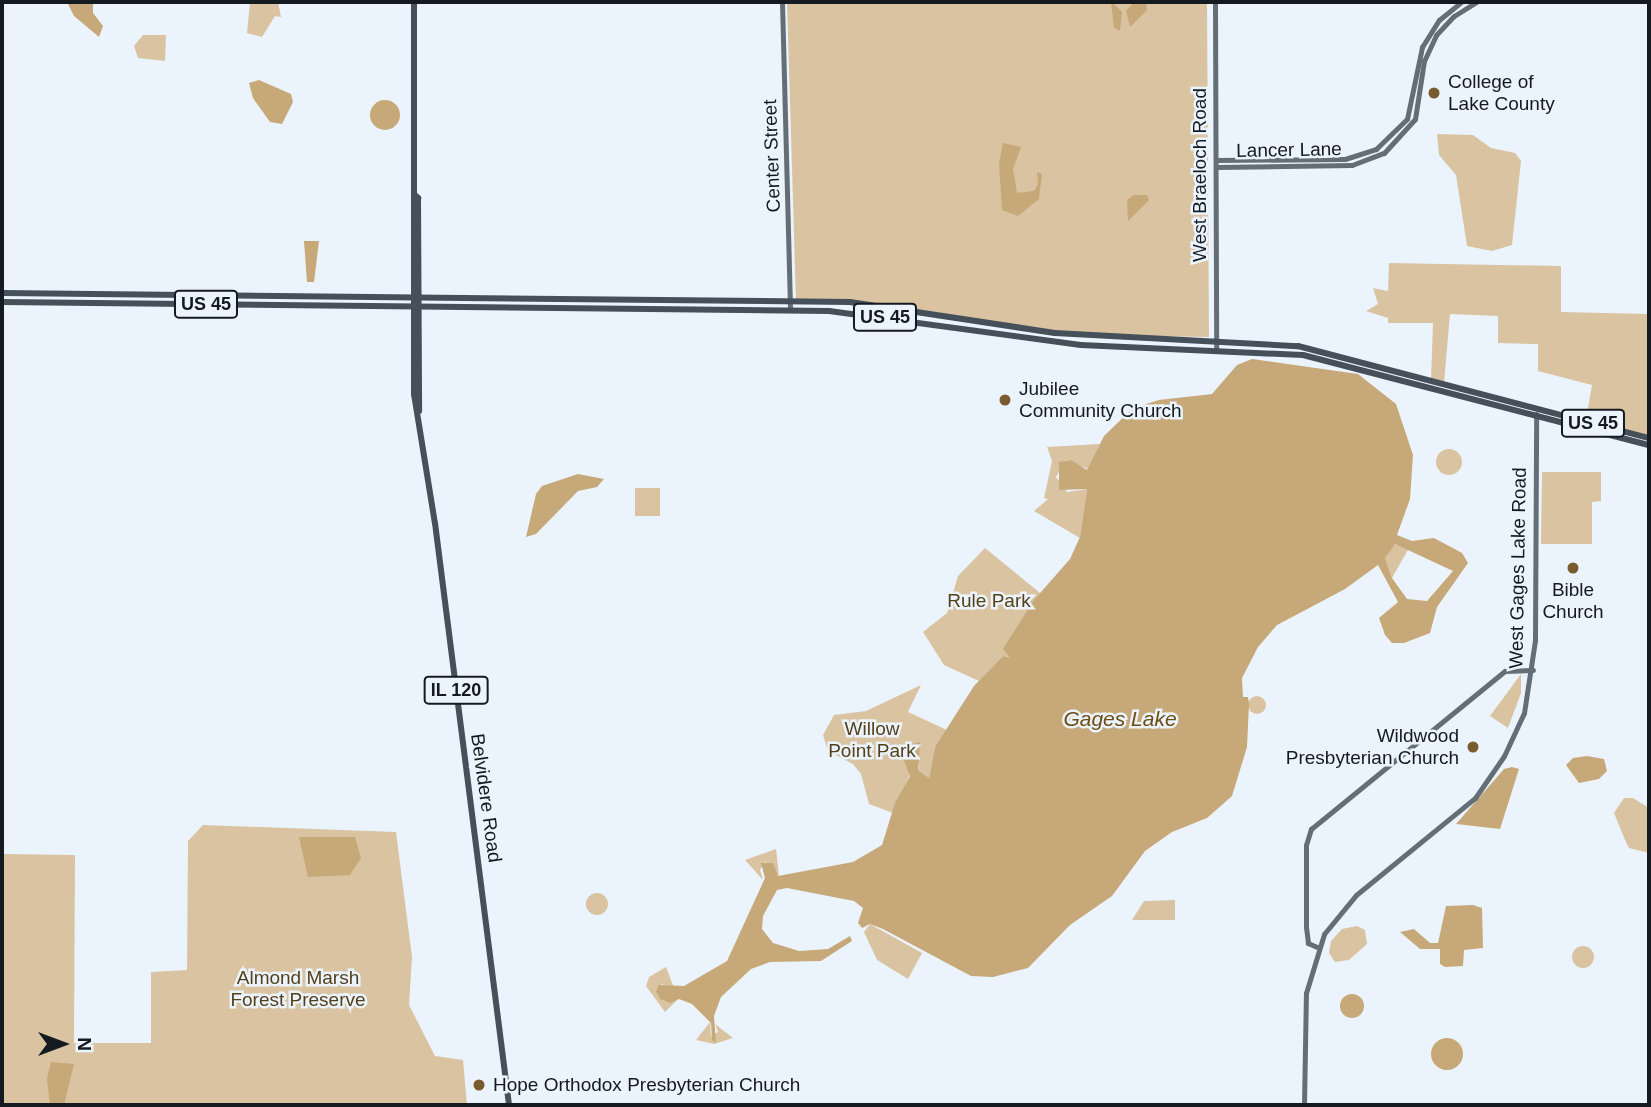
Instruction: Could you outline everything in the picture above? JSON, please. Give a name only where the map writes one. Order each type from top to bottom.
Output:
[{"type":"main road","name":"Belvidere Road","points":[[414,2],[413,387],[419,411],[509,1105]]},
{"type":"main road","name":"US 45","points":[[2,293],[850,302],[1083,336],[1216,340],[1298,346],[1649,445]]},
{"type":"main road","points":[[725,301],[725,310]]},
{"type":"main road","name":"US 45","points":[[2,302],[790,310],[867,314],[1081,345],[1216,348],[1303,355],[1649,438]]},
{"type":"street","name":"Center Street","points":[[782,2],[790,310]]},
{"type":"street","name":"West Braeloch Road","points":[[1215,2],[1216,348]]},
{"type":"street","name":"Lancer Lane","points":[[1216,164],[1345,159],[1376,149],[1407,119],[1422,47],[1438,20],[1461,2]]},
{"type":"street","name":"Lancer Lane","points":[[1216,164],[1352,165],[1384,153],[1415,119],[1422,69],[1436,35],[1454,16],[1476,2]]},
{"type":"street","name":"West Gages Lake Road","points":[[1304,1105],[1306,993],[1317,947],[1345,905],[1449,822],[1486,784],[1519,727],[1533,670],[1536,411]]},
{"type":"street","points":[[1317,947],[1308,943],[1306,927],[1307,845],[1311,829],[1505,671],[1533,670]]},
{"type":"green space","points":[[250,2],[278,2],[281,17],[275,16],[262,37],[247,33]]},
{"type":"green space","points":[[787,2],[1207,2],[1209,337],[1079,335],[867,302],[796,301]]},
{"type":"green space","points":[[143,35],[166,35],[165,61],[138,58],[134,46]]},
{"type":"green space","points":[[1437,134],[1473,135],[1491,148],[1515,153],[1521,161],[1512,245],[1492,251],[1467,246],[1456,175],[1439,155]]},
{"type":"green space","points":[[1389,263],[1561,266],[1561,312],[1649,314],[1649,436],[1586,419],[1592,385],[1538,371],[1538,344],[1498,343],[1498,316],[1450,314],[1444,383],[1431,379],[1433,323],[1388,323],[1388,318],[1366,311],[1378,304],[1373,288],[1388,291]]},
{"type":"green space","points":[[1100,444],[1088,469],[1066,460],[1056,477],[1067,492],[1087,489],[1080,538],[1034,511],[1048,499],[1044,498],[1052,461],[1047,447]]},
{"type":"green space","points":[[1449,449],[1458,453],[1462,462],[1458,471],[1449,475],[1440,471],[1436,462],[1440,453]]},
{"type":"green space","points":[[1542,472],[1601,472],[1601,501],[1592,502],[1592,544],[1541,544]]},
{"type":"green space","points":[[635,488],[660,488],[660,516],[635,516]]},
{"type":"green space","points":[[1394,544],[1409,548],[1392,578],[1385,558]]},
{"type":"green space","name":"Rule Park","points":[[985,548],[1040,593],[1004,649],[1012,655],[1010,659],[1003,656],[979,681],[944,665],[923,632],[947,613],[958,576]]},
{"type":"green space","points":[[1521,674],[1521,693],[1508,728],[1490,716]]},
{"type":"green space","name":"Willow Point Park","points":[[921,685],[908,712],[947,730],[935,747],[929,778],[918,770],[919,764],[910,774],[893,813],[869,804],[861,774],[853,764],[828,751],[823,735],[834,715],[866,711]]},
{"type":"green space","points":[[1253,696],[1261,696],[1266,705],[1264,712],[1253,714],[1248,709],[1248,701]]},
{"type":"green space","points":[[1624,798],[1633,798],[1649,808],[1649,853],[1629,848],[1625,840],[1614,813]]},
{"type":"green space","name":"Almond Marsh Forest Preserve","points":[[203,825],[396,832],[412,957],[409,1005],[435,1056],[463,1060],[467,1105],[2,1105],[2,854],[75,855],[74,1043],[151,1043],[151,972],[187,970],[188,841]]},
{"type":"green space","points":[[776,849],[779,876],[765,862],[760,870],[763,880],[745,860]]},
{"type":"green space","points":[[597,893],[605,896],[608,904],[605,912],[597,915],[589,912],[586,904],[589,896]]},
{"type":"green space","points":[[1175,900],[1175,920],[1132,920],[1144,901]]},
{"type":"green space","points":[[870,924],[922,953],[908,979],[877,960],[864,932]]},
{"type":"green space","points":[[1357,926],[1365,930],[1367,944],[1349,960],[1335,962],[1329,953],[1331,941],[1342,929]]},
{"type":"green space","points":[[1583,946],[1591,949],[1594,957],[1591,965],[1583,968],[1575,965],[1572,957],[1575,949]]},
{"type":"green space","points":[[666,967],[674,988],[661,984],[663,1001],[679,998],[665,1012],[646,986],[649,977]]},
{"type":"green space","points":[[710,1022],[711,1036],[718,1032],[715,1024],[733,1038],[714,1044],[696,1040]]},
{"type":"water","points":[[67,2],[93,2],[93,13],[103,26],[99,37],[74,16]]},
{"type":"water","points":[[1111,2],[1119,2],[1114,4],[1122,12],[1120,31],[1114,28]]},
{"type":"water","points":[[1134,2],[1146,2],[1147,10],[1130,27],[1126,11]]},
{"type":"water","points":[[259,80],[291,94],[293,102],[282,124],[270,122],[253,98],[249,83]]},
{"type":"water","points":[[385,100],[391,101],[399,109],[399,121],[391,129],[385,130],[379,129],[371,121],[370,115],[371,109],[379,101]]},
{"type":"water","points":[[1003,143],[1021,147],[1013,169],[1017,193],[1034,191],[1038,184],[1037,172],[1042,174],[1039,199],[1018,216],[1002,210],[999,163]]},
{"type":"water","points":[[1134,195],[1147,195],[1149,200],[1128,221],[1127,200]]},
{"type":"water","points":[[304,241],[319,241],[314,282],[307,282]]},
{"type":"water","name":"Gages Lake","points":[[1252,359],[1358,374],[1396,404],[1413,455],[1410,499],[1397,535],[1412,541],[1434,538],[1462,553],[1468,563],[1437,607],[1430,633],[1404,643],[1392,643],[1385,635],[1379,618],[1398,602],[1378,565],[1345,589],[1277,625],[1258,647],[1242,678],[1243,697],[1248,697],[1249,704],[1247,747],[1232,796],[1207,818],[1172,832],[1145,851],[1112,896],[1070,925],[1028,968],[993,977],[971,976],[883,929],[870,924],[862,928],[858,923],[863,908],[854,901],[787,888],[777,890],[763,916],[762,929],[773,943],[799,951],[828,949],[850,936],[852,941],[821,961],[770,962],[751,969],[721,997],[714,1016],[716,1043],[712,1040],[711,1023],[692,1004],[679,999],[670,1003],[660,999],[656,991],[659,985],[684,986],[727,961],[765,878],[761,863],[773,863],[778,876],[853,862],[882,845],[895,803],[910,776],[899,748],[920,742],[918,770],[929,778],[935,747],[974,686],[1003,656],[1010,658],[1003,649],[1034,600],[1070,559],[1080,537],[1087,489],[1059,490],[1059,462],[1071,460],[1087,470],[1104,436],[1133,408],[1159,400],[1212,394],[1237,365]],"holes":[[[1395,544],[1453,571],[1427,601],[1407,599],[1392,578],[1385,558]]]},
{"type":"water","points":[[578,474],[604,479],[597,487],[578,491],[536,534],[526,537],[536,494],[542,486]]},
{"type":"water","points":[[1587,756],[1604,759],[1607,771],[1599,779],[1579,783],[1566,765],[1573,758]]},
{"type":"water","points":[[1504,769],[1519,769],[1500,829],[1456,824]]},
{"type":"water","points":[[299,837],[355,837],[361,858],[350,875],[308,877]]},
{"type":"water","points":[[1473,905],[1482,908],[1483,948],[1464,950],[1463,966],[1445,967],[1440,964],[1440,949],[1420,949],[1400,932],[1414,929],[1430,943],[1438,943],[1446,906]]},
{"type":"water","points":[[1352,994],[1361,997],[1364,1006],[1361,1015],[1352,1018],[1343,1015],[1340,1006],[1343,997]]},
{"type":"water","points":[[1447,1038],[1459,1042],[1463,1054],[1459,1066],[1447,1070],[1435,1066],[1431,1054],[1435,1042]]},
{"type":"water","points":[[51,1062],[74,1064],[64,1105],[50,1105],[47,1079]]},
{"type":"place","name":"College of Lake County","points":[[1434,93]]},
{"type":"place","name":"Jubilee Community Church","points":[[1005,400]]},
{"type":"place","name":"Bible Church","points":[[1573,568]]},
{"type":"place","name":"Wildwood Presbyterian Church","points":[[1473,747]]},
{"type":"place","name":"Hope Orthodox Presbyterian Church","points":[[479,1085]]}]
